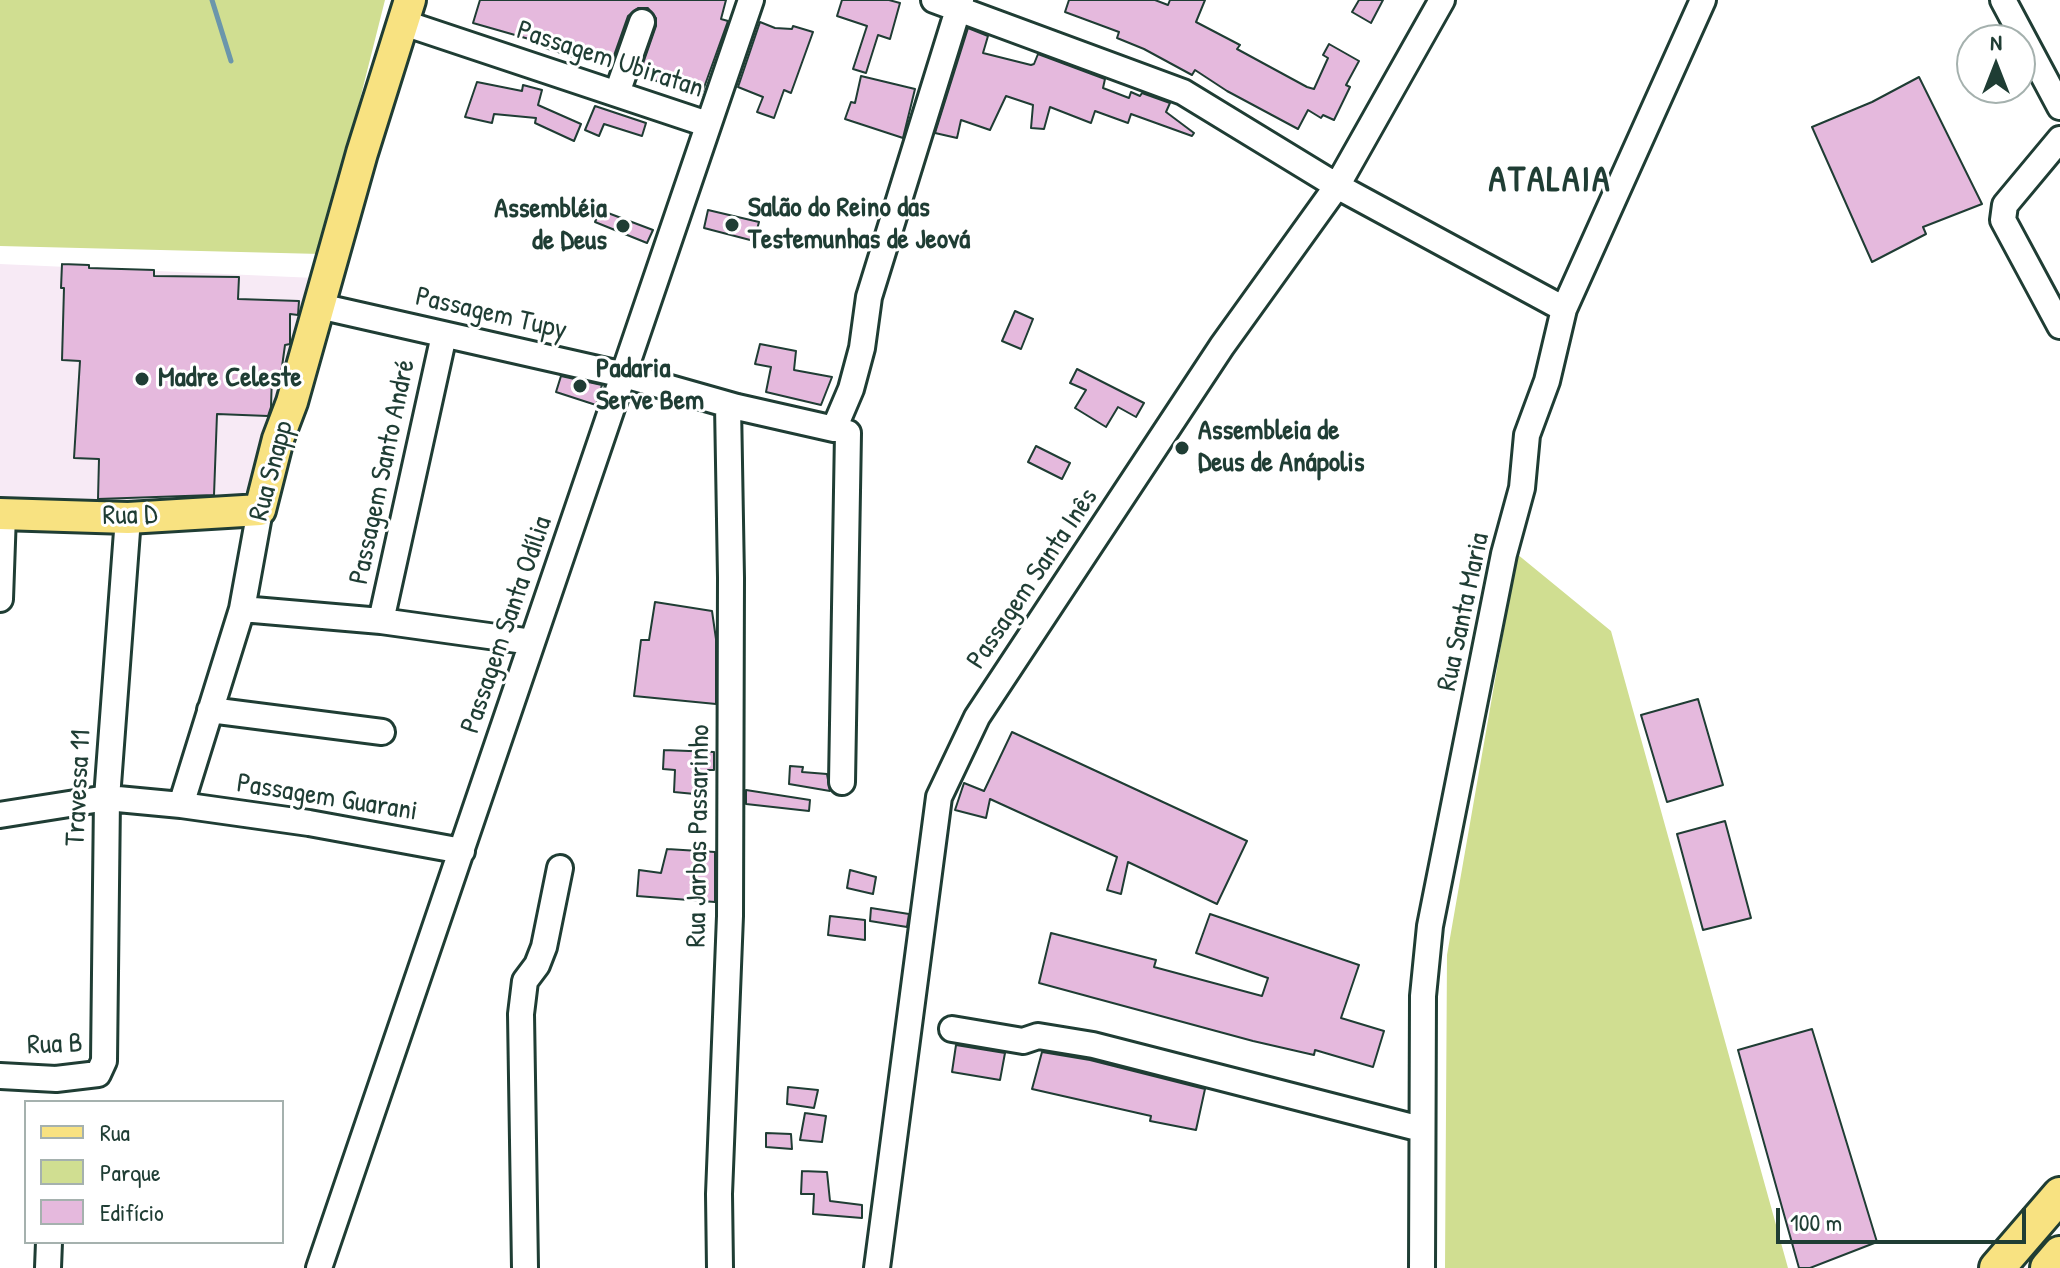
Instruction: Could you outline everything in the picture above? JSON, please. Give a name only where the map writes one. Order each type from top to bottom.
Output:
[{"type":"highway","points":[[1997,1268],[2060,1195]]},
{"type":"highway","points":[[2048,1268],[2060,1254]]},
{"type":"main road","name":"Rua Snapp","points":[[260,510],[362,153],[407,12]]},
{"type":"main road","name":"Rua D","points":[[1,514],[128,518],[260,510]]},
{"type":"street","name":"Passagem Santa Odília","points":[[319,1268],[751,0]]},
{"type":"street","points":[[934,0],[959,4],[1183,92],[1337,186],[1564,309]]},
{"type":"street","name":"Passagem Santa Inês","points":[[877,1268],[939,797],[977,717],[1222,346],[1337,186],[1442,0]]},
{"type":"street","points":[[2003,0],[2060,107]]},
{"type":"street","name":"Rua Santa Maria","points":[[1422,1268],[1423,996],[1430,926],[1504,554],[1522,488],[1527,435],[1547,381],[1564,309],[1700,1]]},
{"type":"street","points":[[842,782],[841,431],[862,348],[869,297],[959,4]]},
{"type":"street","name":"Passagem Ubiratan","points":[[407,12],[617,93],[707,124]]},
{"type":"street","points":[[617,93],[642,22]]},
{"type":"street","points":[[2060,139],[2005,205],[2003,220],[2060,326]]},
{"type":"street","name":"Passagem Tupy","points":[[319,306],[624,375],[728,405],[841,431]]},
{"type":"street","name":"Passagem Santo André","points":[[381,621],[444,335]]},
{"type":"street","name":"Rua Jarbas Passarinho","points":[[720,1268],[719,1194],[730,900],[728,405]]},
{"type":"street","name":"Rua Snapp","points":[[181,805],[242,609],[260,510]]},
{"type":"street","points":[[0,599],[1,514]]},
{"type":"street","name":"Travessa 11","points":[[104,1061],[107,798],[128,518]]},
{"type":"street","points":[[242,609],[381,621],[532,642]]},
{"type":"street","points":[[210,710],[382,732]]},
{"type":"street","name":"Passagem Guarani","points":[[0,815],[107,798],[309,823],[462,851]]},
{"type":"street","points":[[525,1268],[521,1014],[525,981],[537,965],[544,947],[560,868]]},
{"type":"street","points":[[952,1029],[1023,1041],[1038,1036],[1093,1045],[1421,1129]]},
{"type":"street","name":"Rua B","points":[[0,1076],[56,1090],[98,1074],[104,1061]]},
{"type":"street","points":[[48,1268],[49,1244]]},
{"type":"shaded area","name":"Madre Celeste","points":[[0,264],[315,278],[255,480],[242,496],[202,511],[0,501]]},
{"type":"green space","points":[[0,0],[385,0],[321,254],[0,246]]},
{"type":"green space","points":[[1517,554],[1611,631],[1788,1268],[1445,1268],[1447,955]]},
{"type":"building","points":[[480,0],[726,0],[721,19],[728,21],[701,96],[639,75],[656,26],[656,18],[648,8],[638,8],[628,16],[611,64],[578,54],[577,58],[542,47],[543,43],[473,23]]},
{"type":"building","points":[[842,0],[889,0],[900,3],[890,39],[878,35],[866,73],[853,69],[867,26],[837,16]]},
{"type":"building","points":[[1069,0],[1155,0],[1168,5],[1170,0],[1205,0],[1196,22],[1240,45],[1237,49],[1314,89],[1328,58],[1323,55],[1329,44],[1359,61],[1346,85],[1350,87],[1334,120],[1323,115],[1321,118],[1308,110],[1298,129],[1195,70],[1192,75],[1117,38],[1119,32],[1065,12]]},
{"type":"building","points":[[1359,0],[1383,0],[1371,23],[1352,12]]},
{"type":"building","points":[[760,22],[775,28],[792,29],[793,26],[813,32],[791,93],[784,90],[774,118],[757,112],[763,97],[738,87]]},
{"type":"building","points":[[968,28],[988,36],[983,53],[1031,65],[1038,54],[1105,79],[1103,88],[1129,98],[1131,92],[1140,96],[1142,93],[1170,103],[1166,112],[1194,133],[1192,136],[1131,114],[1128,123],[1095,111],[1091,123],[1050,107],[1044,129],[1031,128],[1033,105],[1006,96],[990,130],[961,120],[957,138],[935,133]]},
{"type":"building","points":[[861,76],[915,89],[903,138],[845,119],[851,102],[855,103]]},
{"type":"building","points":[[1919,77],[1982,204],[1923,227],[1926,234],[1872,262],[1812,127],[1872,102]]},
{"type":"building","points":[[477,82],[522,91],[523,85],[542,90],[538,105],[581,124],[574,141],[535,123],[536,118],[494,114],[492,123],[465,117]]},
{"type":"building","points":[[595,106],[646,123],[642,136],[604,124],[599,136],[585,130]]},
{"type":"building","name":"Assembléia de Deus","points":[[600,210],[653,230],[647,243],[595,222]]},
{"type":"building","name":"Salão do Reino das Testemunhas de Jeová","points":[[708,210],[759,222],[754,241],[704,228]]},
{"type":"building","name":"Madre Celeste","points":[[62,264],[154,270],[154,276],[239,277],[238,299],[299,301],[298,315],[290,314],[290,344],[285,345],[281,374],[272,374],[268,416],[217,414],[214,495],[98,499],[99,459],[74,458],[80,361],[62,360]]},
{"type":"building","points":[[1015,311],[1033,319],[1021,349],[1002,341]]},
{"type":"building","points":[[760,344],[796,351],[794,370],[832,377],[821,405],[766,392],[771,367],[755,364]]},
{"type":"building","points":[[1077,369],[1144,403],[1136,417],[1118,407],[1106,427],[1075,408],[1086,390],[1070,383]]},
{"type":"building","name":"Padaria Serve Bem","points":[[561,376],[602,385],[596,405],[556,392]]},
{"type":"building","points":[[1036,446],[1070,463],[1062,479],[1028,462]]},
{"type":"building","points":[[655,602],[712,611],[716,639],[716,704],[634,696],[641,640],[649,640]]},
{"type":"building","points":[[1698,699],[1723,785],[1667,802],[1641,715]]},
{"type":"building","points":[[1012,732],[1247,841],[1217,904],[1128,862],[1121,894],[1107,890],[1117,857],[990,799],[986,818],[955,810],[964,783],[984,791]]},
{"type":"building","points":[[664,750],[714,752],[714,770],[708,770],[705,795],[674,792],[675,770],[663,769]]},
{"type":"building","points":[[790,766],[803,767],[802,772],[827,774],[830,791],[789,784]]},
{"type":"building","points":[[746,790],[810,800],[809,811],[746,804]]},
{"type":"building","points":[[1725,821],[1751,918],[1703,930],[1677,834]]},
{"type":"building","points":[[667,849],[715,852],[715,902],[637,896],[639,870],[661,873]]},
{"type":"building","points":[[850,870],[876,877],[873,894],[847,888]]},
{"type":"building","points":[[871,908],[909,914],[907,927],[870,921]]},
{"type":"building","points":[[1210,914],[1359,965],[1341,1018],[1384,1031],[1373,1067],[1315,1050],[1314,1055],[1253,1041],[1039,983],[1051,933],[1156,960],[1154,967],[1262,996],[1268,978],[1196,953]]},
{"type":"building","points":[[830,916],[865,920],[865,940],[828,935]]},
{"type":"building","points":[[1812,1029],[1877,1242],[1810,1268],[1799,1268],[1738,1050]]},
{"type":"building","points":[[956,1045],[1005,1053],[1000,1080],[952,1072]]},
{"type":"building","points":[[1042,1052],[1090,1060],[1205,1089],[1196,1130],[1150,1121],[1151,1116],[1032,1089]]},
{"type":"building","points":[[788,1087],[818,1090],[814,1108],[787,1104]]},
{"type":"building","points":[[805,1113],[826,1116],[822,1142],[800,1140]]},
{"type":"building","points":[[766,1133],[791,1134],[792,1149],[766,1147]]},
{"type":"building","points":[[802,1171],[827,1172],[830,1201],[862,1205],[862,1218],[813,1214],[814,1194],[801,1194]]},
{"type":"waterway","points":[[212,0],[231,61]]},
{"type":"place","name":"Salão do Reino das Testemunhas de Jeová","points":[[732,225]]},
{"type":"place","name":"Assembléia de Deus","points":[[623,226]]},
{"type":"place","name":"Madre Celeste","points":[[142,379]]},
{"type":"place","name":"Padaria Serve Bem","points":[[580,386]]},
{"type":"place","name":"Assembleia de Deus de Anápolis","points":[[1182,448]]},
{"type":"district","name":"ATALAIA","points":[[1550,181]]}]
